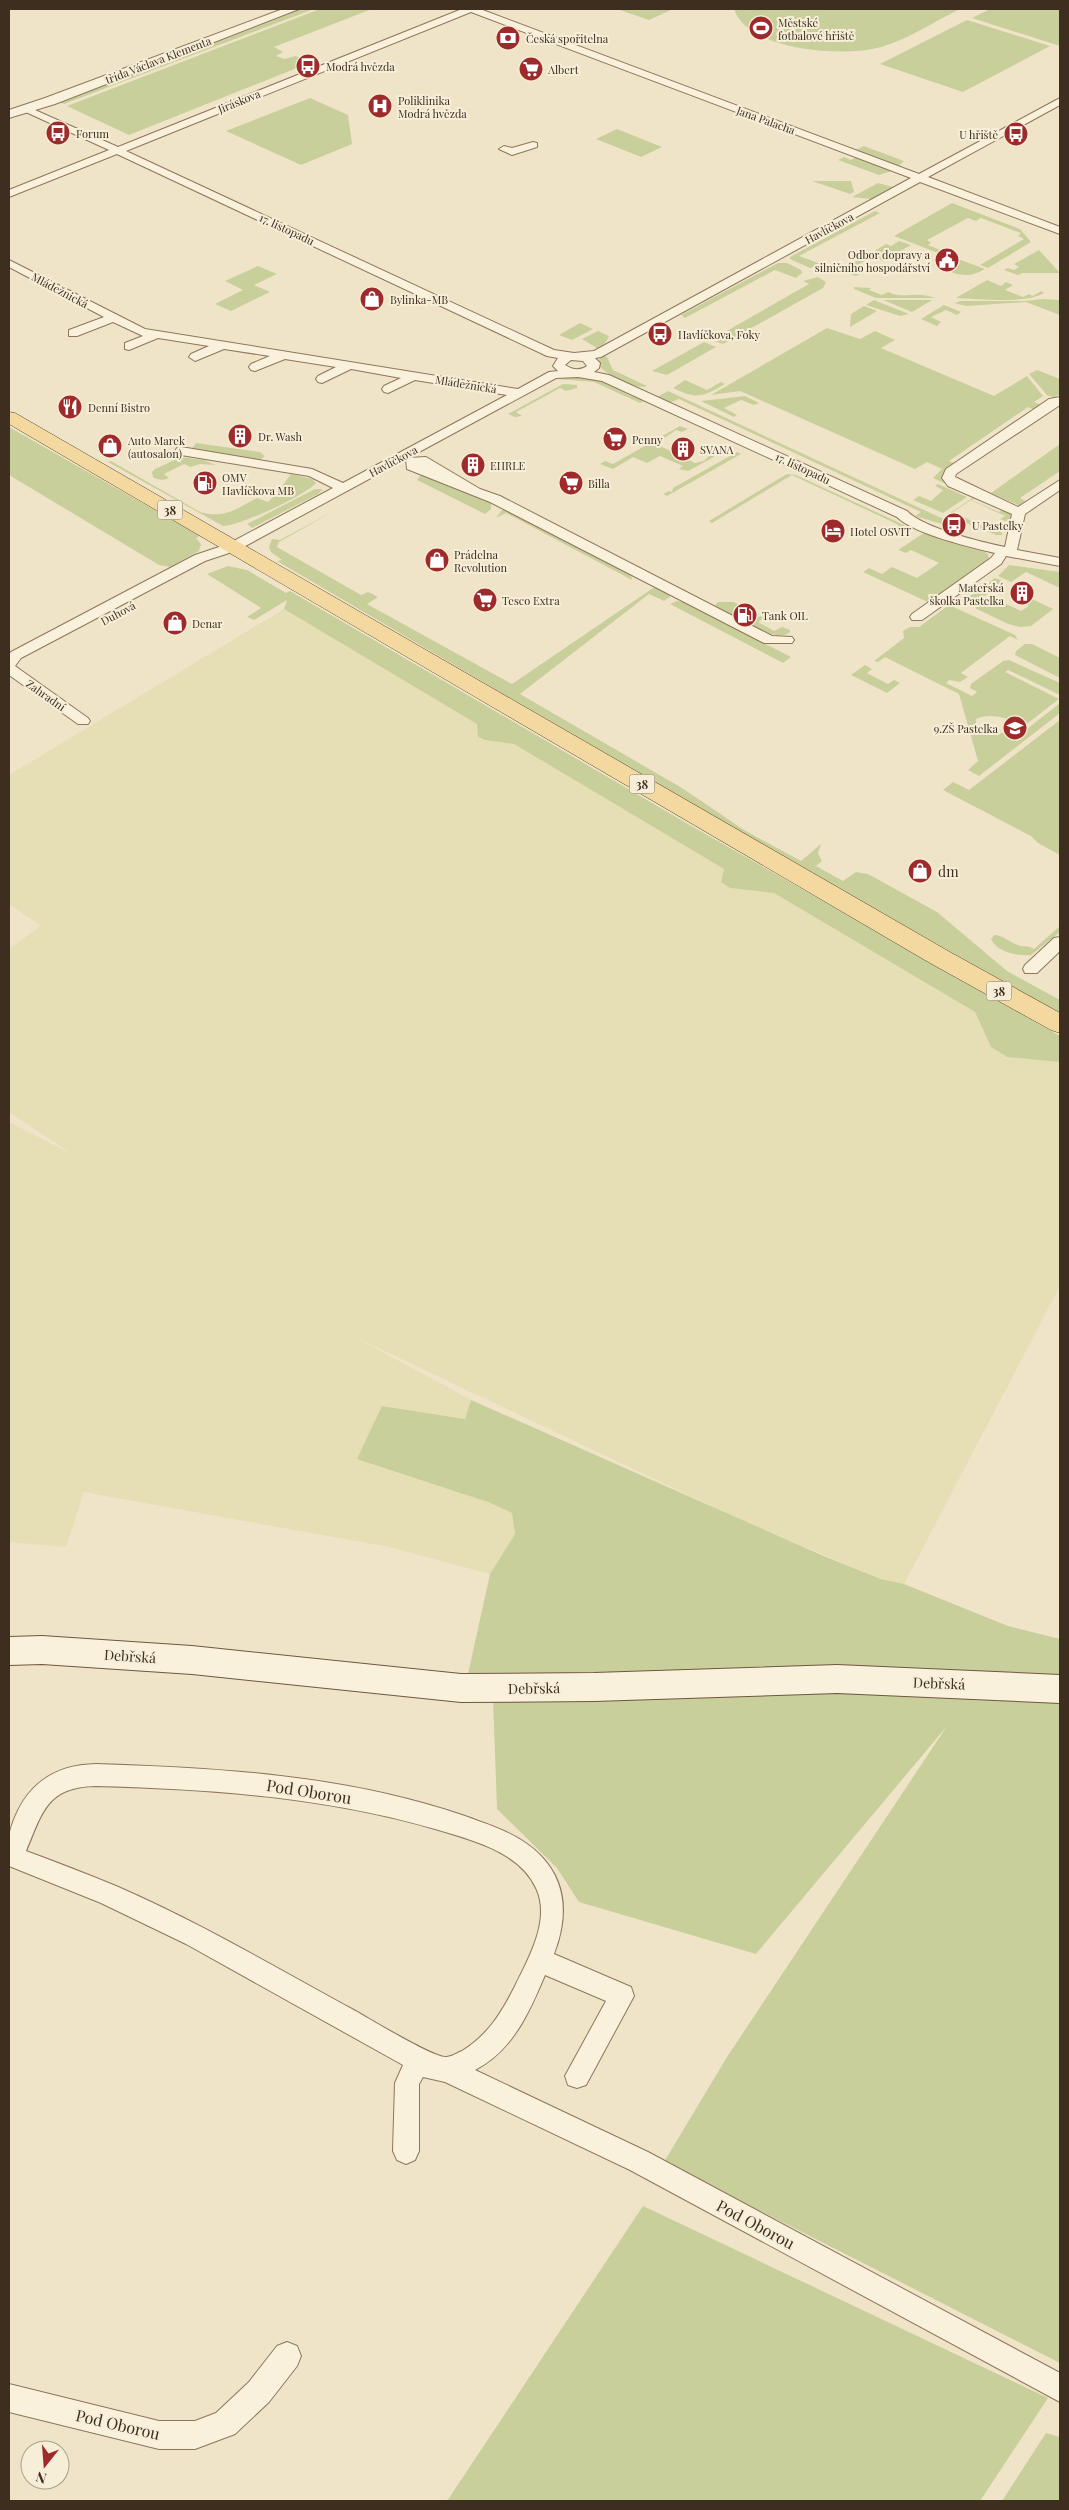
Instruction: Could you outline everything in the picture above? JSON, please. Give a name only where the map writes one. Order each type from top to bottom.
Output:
[{"type":"main road","name":"38","points":[[9,417],[228,549],[939,957],[1060,1024]]},
{"type":"main road","name":"Debřská","points":[[9,1651],[42,1650],[192,1660],[461,1688],[594,1687],[837,1679],[1060,1689]]},
{"type":"street","name":"třída Václava Klementa","points":[[22,108],[30,101],[39,97],[273,9]]},
{"type":"street","name":"třída Václava Klementa","points":[[9,114],[22,108],[50,101],[293,9]]},
{"type":"street","name":"Jiráskova","points":[[9,194],[117,149],[471,9]]},
{"type":"street","name":"Jana Palacha","points":[[471,9],[1060,231]]},
{"type":"street","name":"Havlíčkova","points":[[575,373],[587,371],[595,361],[1060,101]]},
{"type":"street","name":"17. listopadu","points":[[22,108],[117,149],[551,352]]},
{"type":"street","points":[[504,149],[512,152],[533,146]]},
{"type":"street","name":"Mládežnická","points":[[9,262],[112,318],[142,332],[519,393]]},
{"type":"street","name":"Mládežnická","points":[[72,333],[112,318]]},
{"type":"street","points":[[130,346],[158,334]]},
{"type":"street","points":[[195,357],[223,345]]},
{"type":"street","points":[[575,373],[557,368],[551,352],[595,361],[596,372],[605,378]]},
{"type":"street","points":[[255,367],[283,354]]},
{"type":"street","name":"Havlíčkova","points":[[228,549],[519,393],[557,368],[564,358],[576,356]]},
{"type":"street","points":[[322,379],[350,366]]},
{"type":"street","name":"17. listopadu","points":[[575,373],[605,378],[902,514],[914,523],[952,538],[1006,553],[1060,562]]},
{"type":"street","points":[[388,389],[413,376]]},
{"type":"street","points":[[1019,512],[953,483],[948,478],[951,472],[1044,408],[1053,402],[1060,401]]},
{"type":"street","points":[[181,451],[295,469],[325,478],[343,488]]},
{"type":"street","points":[[918,617],[1006,553],[1019,512],[1060,484]]},
{"type":"street","points":[[474,489],[769,640],[787,640]]},
{"type":"street","name":"Duhová","points":[[9,667],[27,663],[210,564],[228,549]]},
{"type":"street","name":"Zahradní","points":[[9,667],[84,721]]},
{"type":"street","points":[[1031,968],[1060,942]]},
{"type":"street","name":"Pod Oborou","points":[[447,2070],[471,2059],[500,2037],[540,1960],[549,1933],[552,1901],[547,1886],[533,1864],[512,1846],[389,1804],[311,1790],[239,1781],[174,1777],[81,1776],[59,1781],[44,1791],[10,1856],[109,1895],[194,1936],[385,2040],[429,2067],[447,2070],[639,2162],[1060,2388]]},
{"type":"street","points":[[540,1960],[622,1996],[577,2076]]},
{"type":"street","points":[[406,2151],[407,2083],[418,2060]]},
{"type":"street","name":"Pod Oborou","points":[[9,2398],[159,2435],[196,2435],[225,2424],[259,2392],[287,2356]]},
{"type":"shaded area","points":[[284,609],[478,724],[478,737],[485,740],[514,744],[724,869],[721,882],[730,888],[774,893],[975,1012],[991,1047],[1007,1057],[1060,1062],[1060,1286],[904,1584],[881,1579],[741,1520],[355,1337],[471,1400],[465,1419],[383,1406],[488,1502],[512,1513],[515,1534],[490,1574],[389,1547],[84,1492],[66,1547],[9,1542],[9,1122],[72,1154],[9,1112],[9,949],[40,925],[9,904],[9,775]]},
{"type":"green space","points":[[299,9],[314,9],[64,104],[55,101]]},
{"type":"green space","points":[[320,9],[372,9],[274,47],[283,52],[276,56],[285,59],[295,56],[312,62],[129,135],[67,106]]},
{"type":"green space","points":[[617,9],[673,9],[649,20]]},
{"type":"green space","points":[[734,9],[960,9],[909,36],[887,45],[861,51],[841,52],[797,48],[776,42],[757,34],[743,23]]},
{"type":"green space","points":[[990,9],[1060,9],[1060,46],[972,18]]},
{"type":"green space","points":[[967,20],[1050,46],[963,92],[880,64]]},
{"type":"green space","points":[[310,98],[348,115],[352,144],[301,165],[226,131]]},
{"type":"green space","points":[[617,129],[662,147],[641,157],[596,139]]},
{"type":"green space","points":[[864,146],[904,161],[899,166],[856,150]]},
{"type":"green space","points":[[844,157],[851,160],[856,157],[892,171],[879,175],[838,160]]},
{"type":"green space","points":[[812,181],[851,181],[854,192],[850,194]]},
{"type":"green space","points":[[878,183],[893,187],[871,199],[852,197]]},
{"type":"green space","points":[[952,203],[1020,229],[1031,242],[988,268],[980,265],[1024,239],[1018,236],[1021,233],[981,218],[976,221],[968,218],[927,240],[931,243],[928,245],[943,251],[938,253],[894,236]]},
{"type":"green space","points":[[875,211],[880,213],[799,256],[821,264],[810,268],[790,259],[790,257]]},
{"type":"green space","points":[[899,241],[911,245],[888,258],[873,252],[886,244],[891,246]]},
{"type":"green space","points":[[1039,250],[1060,273],[1023,273],[1018,275],[1004,270],[1008,268],[1014,270],[1019,267],[1014,264]]},
{"type":"green space","points":[[871,253],[887,259],[883,261],[873,257],[855,266],[865,271],[856,276],[840,270]]},
{"type":"green space","points":[[961,260],[985,269],[972,274],[961,275],[936,266],[940,264],[948,268]]},
{"type":"green space","points":[[778,263],[787,263],[801,270],[802,273],[796,278],[775,270],[685,318],[681,315]]},
{"type":"green space","points":[[258,266],[277,274],[254,285],[270,292],[231,311],[215,304],[243,290],[225,281]]},
{"type":"green space","points":[[818,277],[826,282],[823,288],[723,344],[711,340],[809,284],[803,281]]},
{"type":"green space","points":[[987,280],[1001,286],[1006,282],[1013,285],[1005,290],[1023,297],[1029,294],[1033,296],[1041,291],[1044,293],[1026,299],[1014,300],[956,298]]},
{"type":"green space","points":[[854,287],[871,288],[869,290],[882,295],[888,292],[935,298],[876,298],[854,289]]},
{"type":"green space","points":[[874,300],[909,314],[900,316],[866,305]]},
{"type":"green space","points":[[883,300],[932,300],[912,312]]},
{"type":"green space","points":[[1060,300],[1060,315],[1026,302],[967,306],[954,303],[961,301],[1024,301]]},
{"type":"green space","points":[[944,305],[961,312],[957,315],[946,310],[931,317],[941,322],[937,326],[921,319]]},
{"type":"green space","points":[[864,306],[877,311],[850,327],[851,314]]},
{"type":"green space","points":[[580,323],[593,329],[572,340],[559,335]]},
{"type":"green space","points":[[827,328],[860,339],[875,331],[895,340],[881,348],[994,396],[1027,376],[1043,396],[1034,402],[1042,405],[1035,410],[1028,407],[949,461],[956,464],[945,470],[941,477],[945,482],[977,496],[972,500],[999,512],[1004,509],[1013,513],[1011,523],[1000,519],[1005,516],[971,500],[953,512],[995,532],[998,529],[1002,531],[1002,535],[996,535],[947,515],[974,497],[933,478],[942,469],[927,462],[915,469],[740,391],[711,395]]},
{"type":"green space","points":[[598,331],[609,336],[604,344],[597,348],[582,339]]},
{"type":"green space","points":[[704,342],[716,347],[667,375],[652,371]]},
{"type":"green space","points":[[602,355],[607,357],[613,370],[647,386],[642,387],[628,384],[606,372],[597,363]]},
{"type":"green space","points":[[1037,370],[1060,379],[1060,394],[1054,397],[1047,395],[1029,374]]},
{"type":"green space","points":[[574,376],[596,379],[631,396],[645,400],[640,403],[594,382],[558,379]]},
{"type":"green space","points":[[685,380],[707,390],[721,382],[725,384],[711,392],[700,395],[688,394],[673,388]]},
{"type":"green space","points":[[563,384],[577,385],[577,388],[566,391],[560,388],[516,412],[522,416],[515,417],[508,414]]},
{"type":"green space","points":[[668,391],[950,522],[945,525],[915,516],[921,512],[679,399],[669,403],[657,397]]},
{"type":"green space","points":[[745,396],[759,403],[754,405],[741,400],[724,408],[737,415],[734,417],[701,401]]},
{"type":"green space","points":[[680,426],[688,429],[682,432],[676,430],[656,444],[695,463],[704,461],[712,453],[714,457],[688,471],[679,469],[683,466],[660,456],[647,463],[633,457],[613,469],[600,464],[605,461],[613,464]]},
{"type":"green space","points":[[9,427],[200,536],[196,538],[201,544],[199,551],[170,567],[159,565],[9,475]]},
{"type":"green space","points":[[196,443],[260,452],[265,456],[260,460],[191,450]]},
{"type":"green space","points":[[1060,444],[1060,471],[1020,498],[1027,502],[1020,506],[991,493]]},
{"type":"green space","points":[[737,452],[741,454],[667,496],[663,494],[669,491],[672,492],[673,488]]},
{"type":"green space","points":[[181,457],[204,460],[216,465],[200,464],[190,467],[184,464],[164,474],[169,478],[167,479],[161,480],[153,477],[152,472],[155,469]]},
{"type":"green space","points":[[111,461],[200,512],[209,514],[230,512],[257,498],[268,502],[291,474],[312,479],[316,483],[300,495],[272,509],[243,521],[223,526],[108,462]]},
{"type":"green space","points":[[421,474],[491,502],[491,509],[485,514],[417,480]]},
{"type":"green space","points":[[787,474],[796,475],[904,525],[906,529],[901,533],[889,531],[899,525],[792,475],[712,523],[709,521]]},
{"type":"green space","points":[[938,484],[967,497],[943,513],[913,500],[919,496],[931,501],[943,490],[935,486]]},
{"type":"green space","points":[[315,489],[323,489],[318,494],[252,528],[247,524]]},
{"type":"green space","points":[[507,509],[631,575],[632,580],[506,513],[496,518],[502,510]]},
{"type":"green space","points":[[336,510],[279,542],[277,547],[361,595],[368,592],[378,597],[367,604],[512,684],[653,588],[658,588],[669,594],[670,597],[664,601],[649,594],[520,694],[682,788],[744,830],[801,861],[821,844],[818,853],[822,861],[816,866],[843,881],[856,872],[868,874],[937,912],[1007,971],[1060,1000],[1060,1014],[706,813],[277,561],[282,560],[271,552],[269,547],[272,539],[280,540]]},
{"type":"green space","points":[[924,533],[981,550],[988,554],[989,559],[930,603],[863,572],[869,568],[882,574],[892,567],[917,578],[939,563],[911,550],[906,553],[898,550]]},
{"type":"green space","points":[[1009,565],[1060,572],[1060,588],[1026,572],[1011,582],[998,576]]},
{"type":"green space","points":[[228,566],[247,570],[286,593],[290,591],[688,824],[1060,1036],[1060,1062],[1007,1057],[991,1047],[975,1012],[774,893],[730,888],[721,882],[724,869],[514,744],[485,740],[478,737],[477,724],[284,609],[287,600],[254,620],[247,617],[261,608],[207,574]]},
{"type":"green space","points":[[995,578],[1005,582],[974,603],[966,599]]},
{"type":"green space","points":[[991,597],[1021,611],[1029,606],[1026,604],[1032,599],[1053,609],[1031,626],[1020,627],[1008,624],[975,608]]},
{"type":"green space","points":[[677,601],[683,602],[791,657],[783,663],[670,604]]},
{"type":"green space","points":[[718,602],[734,602],[742,606],[732,613],[750,622],[760,616],[764,618],[758,622],[774,631],[782,627],[790,630],[790,632],[783,635],[775,635],[765,632],[717,607],[715,605]]},
{"type":"green space","points":[[949,605],[1015,635],[1018,640],[1010,636],[961,673],[968,677],[960,682],[949,680],[946,683],[972,696],[977,692],[970,688],[971,684],[1003,661],[1009,660],[1060,683],[1060,695],[1008,670],[1005,672],[1059,699],[1024,726],[994,716],[976,719],[977,726],[981,731],[994,734],[1023,727],[1027,729],[1060,703],[1060,713],[979,776],[968,770],[978,761],[959,694],[885,657],[878,662],[874,661],[904,638],[903,631],[910,627],[919,627]]},
{"type":"green space","points":[[1025,644],[1032,644],[1060,658],[1060,678],[1015,655],[1016,651]]},
{"type":"green space","points":[[865,665],[872,669],[867,673],[888,684],[894,680],[900,683],[887,693],[851,675]]},
{"type":"green space","points":[[1060,720],[1060,855],[1038,843],[1031,836],[943,790],[953,782],[969,790]]},
{"type":"green space","points":[[1060,926],[1060,932],[1031,955],[1008,953],[998,948],[991,939],[994,935],[997,935],[1018,945],[1034,949]]},
{"type":"green space","points":[[471,1400],[826,1557],[881,1579],[904,1584],[1008,1626],[1060,1639],[1060,1683],[466,1683],[490,1574],[515,1534],[512,1513],[488,1502],[357,1459],[382,1406],[465,1419]]},
{"type":"green space","points":[[945,1686],[1060,1693],[1060,2363],[664,2162],[727,2057],[947,1726],[756,1954],[579,1902],[557,1868],[497,1809],[493,1699]]},
{"type":"green space","points":[[643,2206],[1048,2398],[980,2501],[447,2501]]},
{"type":"green space","points":[[1046,2433],[1060,2437],[1060,2501],[1002,2501]]},
{"type":"place","name":"Městské fotbalové hřiště","points":[[761,28]]},
{"type":"place","name":"Česká spořitelna","points":[[508,38]]},
{"type":"place","name":"Modrá hvězda","points":[[308,66]]},
{"type":"place","name":"Albert","points":[[531,69]]},
{"type":"place","name":"Poliklinika Modrá hvězda","points":[[380,106]]},
{"type":"place","name":"Forum","points":[[58,133]]},
{"type":"place","name":"U hřiště","points":[[1016,134]]},
{"type":"place","name":"Odbor dopravy a silničního hospodářství","points":[[947,260]]},
{"type":"place","name":"Bylinka-MB","points":[[372,299]]},
{"type":"place","name":"Havlíčkova, Foky","points":[[660,334]]},
{"type":"place","name":"Denní Bistro","points":[[70,407]]},
{"type":"place","name":"Dr. Wash","points":[[240,436]]},
{"type":"place","name":"Penny","points":[[615,439]]},
{"type":"place","name":"Auto Marek (autosalon)","points":[[110,446]]},
{"type":"place","name":"SVANA","points":[[683,449]]},
{"type":"place","name":"EHRLE","points":[[473,465]]},
{"type":"place","name":"OMV Havlíčkova MB","points":[[205,483]]},
{"type":"place","name":"Billa","points":[[571,483]]},
{"type":"place","name":"U Pastelky","points":[[954,525]]},
{"type":"place","name":"Hotel OSVIT","points":[[833,531]]},
{"type":"place","name":"Prádelna Revolution","points":[[437,560]]},
{"type":"place","name":"Mateřská školka Pastelka","points":[[1022,593]]},
{"type":"place","name":"Tesco Extra","points":[[485,600]]},
{"type":"place","name":"Tank OIL","points":[[745,615]]},
{"type":"place","name":"Denar","points":[[175,623]]},
{"type":"place","name":"9.ZŠ Pastelka","points":[[1015,728]]},
{"type":"place","name":"dm","points":[[920,871]]}]
